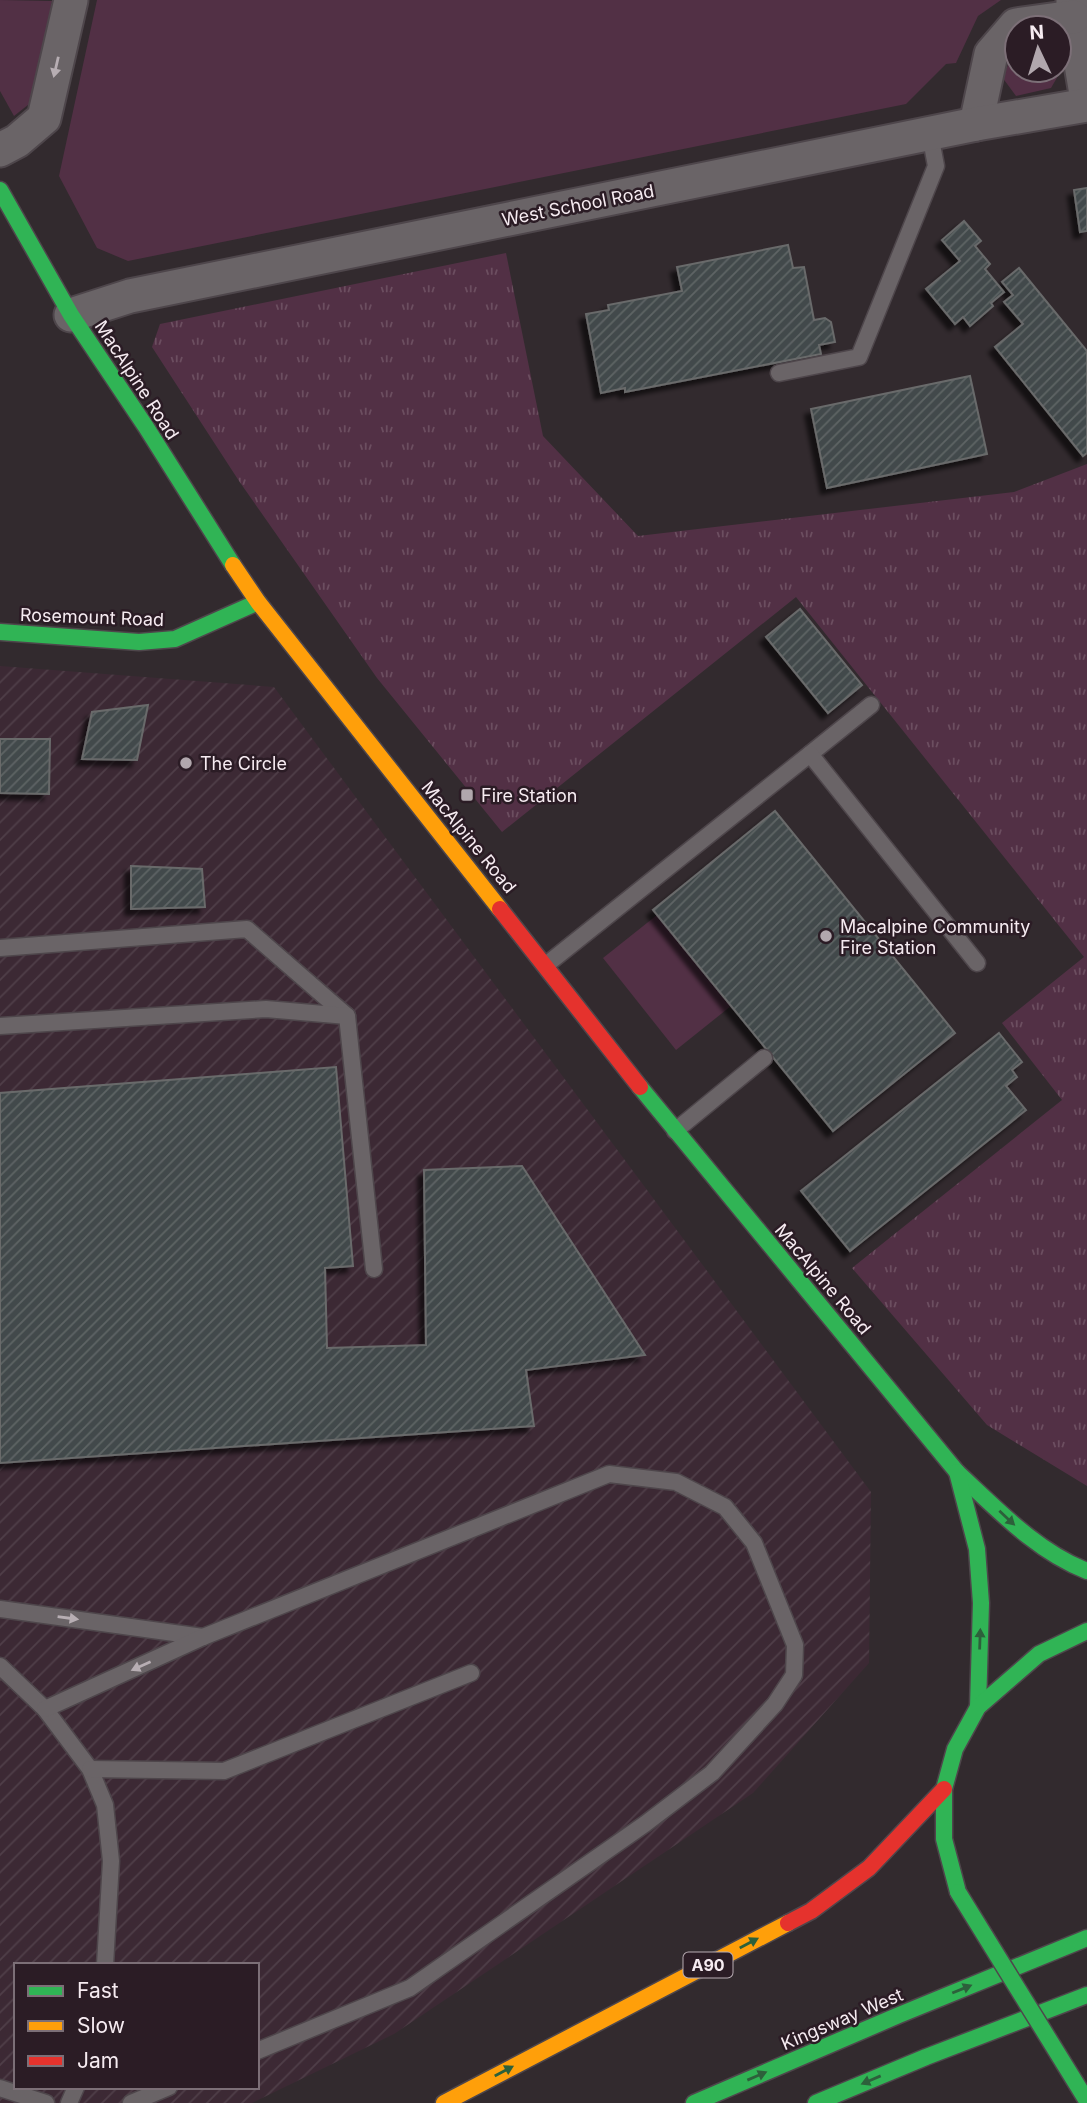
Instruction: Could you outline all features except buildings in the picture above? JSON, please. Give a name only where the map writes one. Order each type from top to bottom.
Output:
[{"type":"main road","name":"MacAlpine Road","points":[[0,190],[71,315],[258,602],[675,1131],[957,1472],[1017,1528],[1067,1563],[1087,1571]]},
{"type":"main road","name":"Rosemount Road","points":[[0,632],[139,642],[175,639],[258,602]]},
{"type":"main road","name":"MacAlpine Road","points":[[957,1472],[977,1549],[981,1603],[978,1707]]},
{"type":"main road","points":[[1087,1631],[1039,1654],[978,1707],[955,1749],[944,1789],[944,1839],[958,1892],[1087,2101]]},
{"type":"main road","name":"A90","points":[[444,2103],[811,1911],[869,1868],[944,1789]]},
{"type":"main road","name":"Kingsway West","points":[[694,2103],[1087,1938]]},
{"type":"main road","points":[[816,2103],[1087,1995]]},
{"type":"street","points":[[0,150],[17,141],[44,118],[71,0]]},
{"type":"street","points":[[976,124],[991,54],[1016,25],[1073,9],[1087,103]]},
{"type":"street","name":"West School Road","points":[[71,315],[130,296],[1087,103]]},
{"type":"lane","points":[[779,373],[859,357],[936,166],[930,134]]},
{"type":"lane","points":[[546,965],[871,705]]},
{"type":"lane","points":[[810,754],[977,963]]},
{"type":"lane","points":[[0,948],[247,929],[347,1016],[374,1269]]},
{"type":"lane","points":[[0,1026],[266,1009],[347,1016]]},
{"type":"lane","points":[[675,1131],[765,1058]]},
{"type":"lane","points":[[46,1709],[203,1637],[609,1474],[676,1482],[725,1507],[754,1543],[795,1645],[794,1675],[775,1704],[712,1773],[645,1825],[410,1988],[259,2050]]},
{"type":"lane","points":[[0,1609],[203,1637]]},
{"type":"lane","points":[[0,1666],[46,1709],[90,1769],[105,1805],[111,1861],[105,1963]]},
{"type":"lane","points":[[90,1769],[224,1771],[471,1673]]},
{"type":"lane","points":[[0,2088],[46,2103]]},
{"type":"lane","points":[[131,2103],[164,2089]]},
{"type":"shaded area","points":[[0,666],[274,687],[871,1492],[869,1663],[753,1793],[394,2034],[252,2103],[0,2103]]},
{"type":"green space","points":[[0,0],[52,1],[33,101],[14,116],[0,91]]},
{"type":"green space","points":[[97,0],[1001,0],[978,16],[956,63],[946,64],[906,104],[128,261],[97,248],[59,176]]},
{"type":"green space","points":[[1007,84],[1053,84],[1051,88],[1016,96]]},
{"type":"green space","points":[[506,253],[543,436],[638,536],[1014,492],[1087,464],[1087,1486],[987,1425],[852,1268],[1062,1100],[1002,1023],[1084,957],[796,597],[502,832],[377,678],[239,481],[152,347],[160,324]]},
{"type":"green space","points":[[657,915],[731,1006],[676,1050],[603,958]]},
{"type":"traffic: fast","points":[[0,190],[71,315],[233,565]]},
{"type":"traffic: fast","points":[[0,632],[139,642],[175,639],[258,602]]},
{"type":"traffic: fast","points":[[640,1087],[957,1472],[1034,1541],[1068,1563],[1087,1571]]},
{"type":"traffic: fast","points":[[957,1472],[977,1549],[981,1603],[978,1707]]},
{"type":"traffic: fast","points":[[958,1892],[944,1839],[944,1789],[955,1749],[978,1707],[1039,1654],[1087,1631]]},
{"type":"traffic: fast","points":[[958,1892],[1087,2101]]},
{"type":"traffic: fast","points":[[694,2103],[1087,1938]]},
{"type":"traffic: fast","points":[[816,2103],[1087,1995]]},
{"type":"traffic: slow","points":[[233,565],[258,602],[500,909]]},
{"type":"traffic: slow","points":[[444,2103],[788,1923]]},
{"type":"traffic: jam","points":[[500,909],[640,1087]]},
{"type":"traffic: jam","points":[[788,1923],[811,1911],[869,1868],[944,1789]]},
{"type":"place","name":"The Circle","points":[[186,763]]},
{"type":"place","name":"Fire Station","points":[[467,795]]},
{"type":"place","name":"Macalpine Community Fire Station","points":[[826,936]]}]
